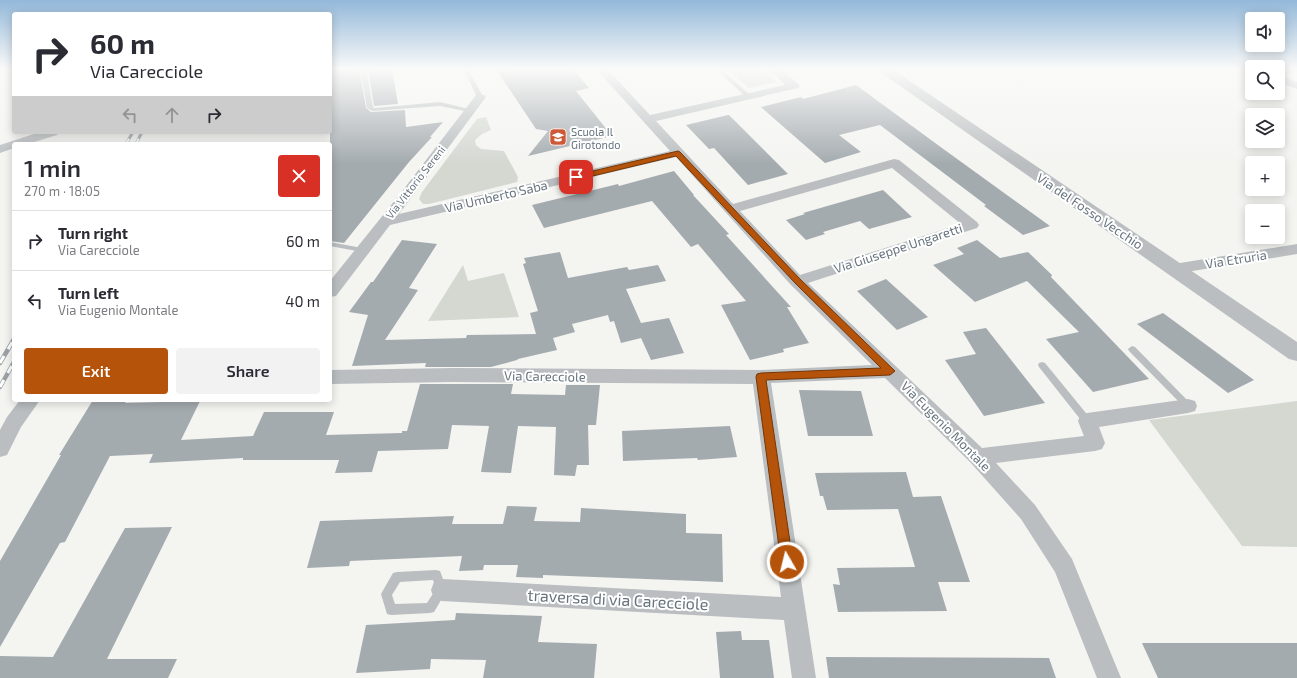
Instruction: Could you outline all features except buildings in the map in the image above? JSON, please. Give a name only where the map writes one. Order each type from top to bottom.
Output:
[{"type":"street","name":"Via Vittorio Sereni","points":[[332,289],[477,101]]},
{"type":"street","name":"Via Eugenio Montale","points":[[631,101],[798,281],[978,457],[1028,512],[1064,566],[1109,678]]},
{"type":"street","points":[[648,119],[728,101]]},
{"type":"street","name":"Via del Fosso Vecchio","points":[[929,101],[1297,353]]},
{"type":"street","points":[[20,142],[46,134]]},
{"type":"street","points":[[0,149],[12,145]]},
{"type":"street","name":"Via Umberto Saba","points":[[385,222],[678,153]]},
{"type":"street","name":"Via Giuseppe Ungaretti","points":[[730,209],[894,163],[972,225],[798,281]]},
{"type":"street","name":"Via Etruria","points":[[1174,269],[1297,249]]},
{"type":"street","name":"Via Carecciole","points":[[332,377],[453,375],[761,377],[890,371]]},
{"type":"street","points":[[761,377],[804,678]]},
{"type":"street","points":[[0,449],[14,422],[29,402]]},
{"type":"street","points":[[978,457],[1095,443],[1088,421],[1188,406]]},
{"type":"street","name":"traversa di via Carecciole","points":[[442,590],[794,609]]},
{"type":"lane","points":[[369,101],[370,108],[374,110],[440,104],[470,110]]},
{"type":"lane","points":[[332,244],[362,250]]},
{"type":"lane","points":[[1132,349],[1188,406]]},
{"type":"lane","points":[[1042,366],[1088,421]]},
{"type":"lane","points":[[436,575],[442,590],[430,608],[392,610],[386,594],[397,577],[436,575]]},
{"type":"shaded area","points":[[486,117],[491,130],[482,134],[475,140],[476,145],[481,149],[504,151],[518,177],[517,182],[429,204],[423,204],[419,199],[422,192],[477,119]]},
{"type":"shaded area","points":[[463,265],[468,281],[504,273],[519,317],[428,321]]},
{"type":"shaded area","points":[[1297,401],[1297,547],[1242,546],[1149,420]]},
{"type":"railway","points":[[127,142],[132,134]]},
{"type":"railway","points":[[137,142],[141,134]]},
{"type":"railway","points":[[0,363],[12,342]]},
{"type":"railway","points":[[0,387],[12,366]]},
{"type":"place","name":"Scuola Il Girotondo","points":[[558,137]]},
{"type":"route","points":[[576,177],[678,153],[798,281],[843,327],[890,371],[761,377],[787,562]]}]
